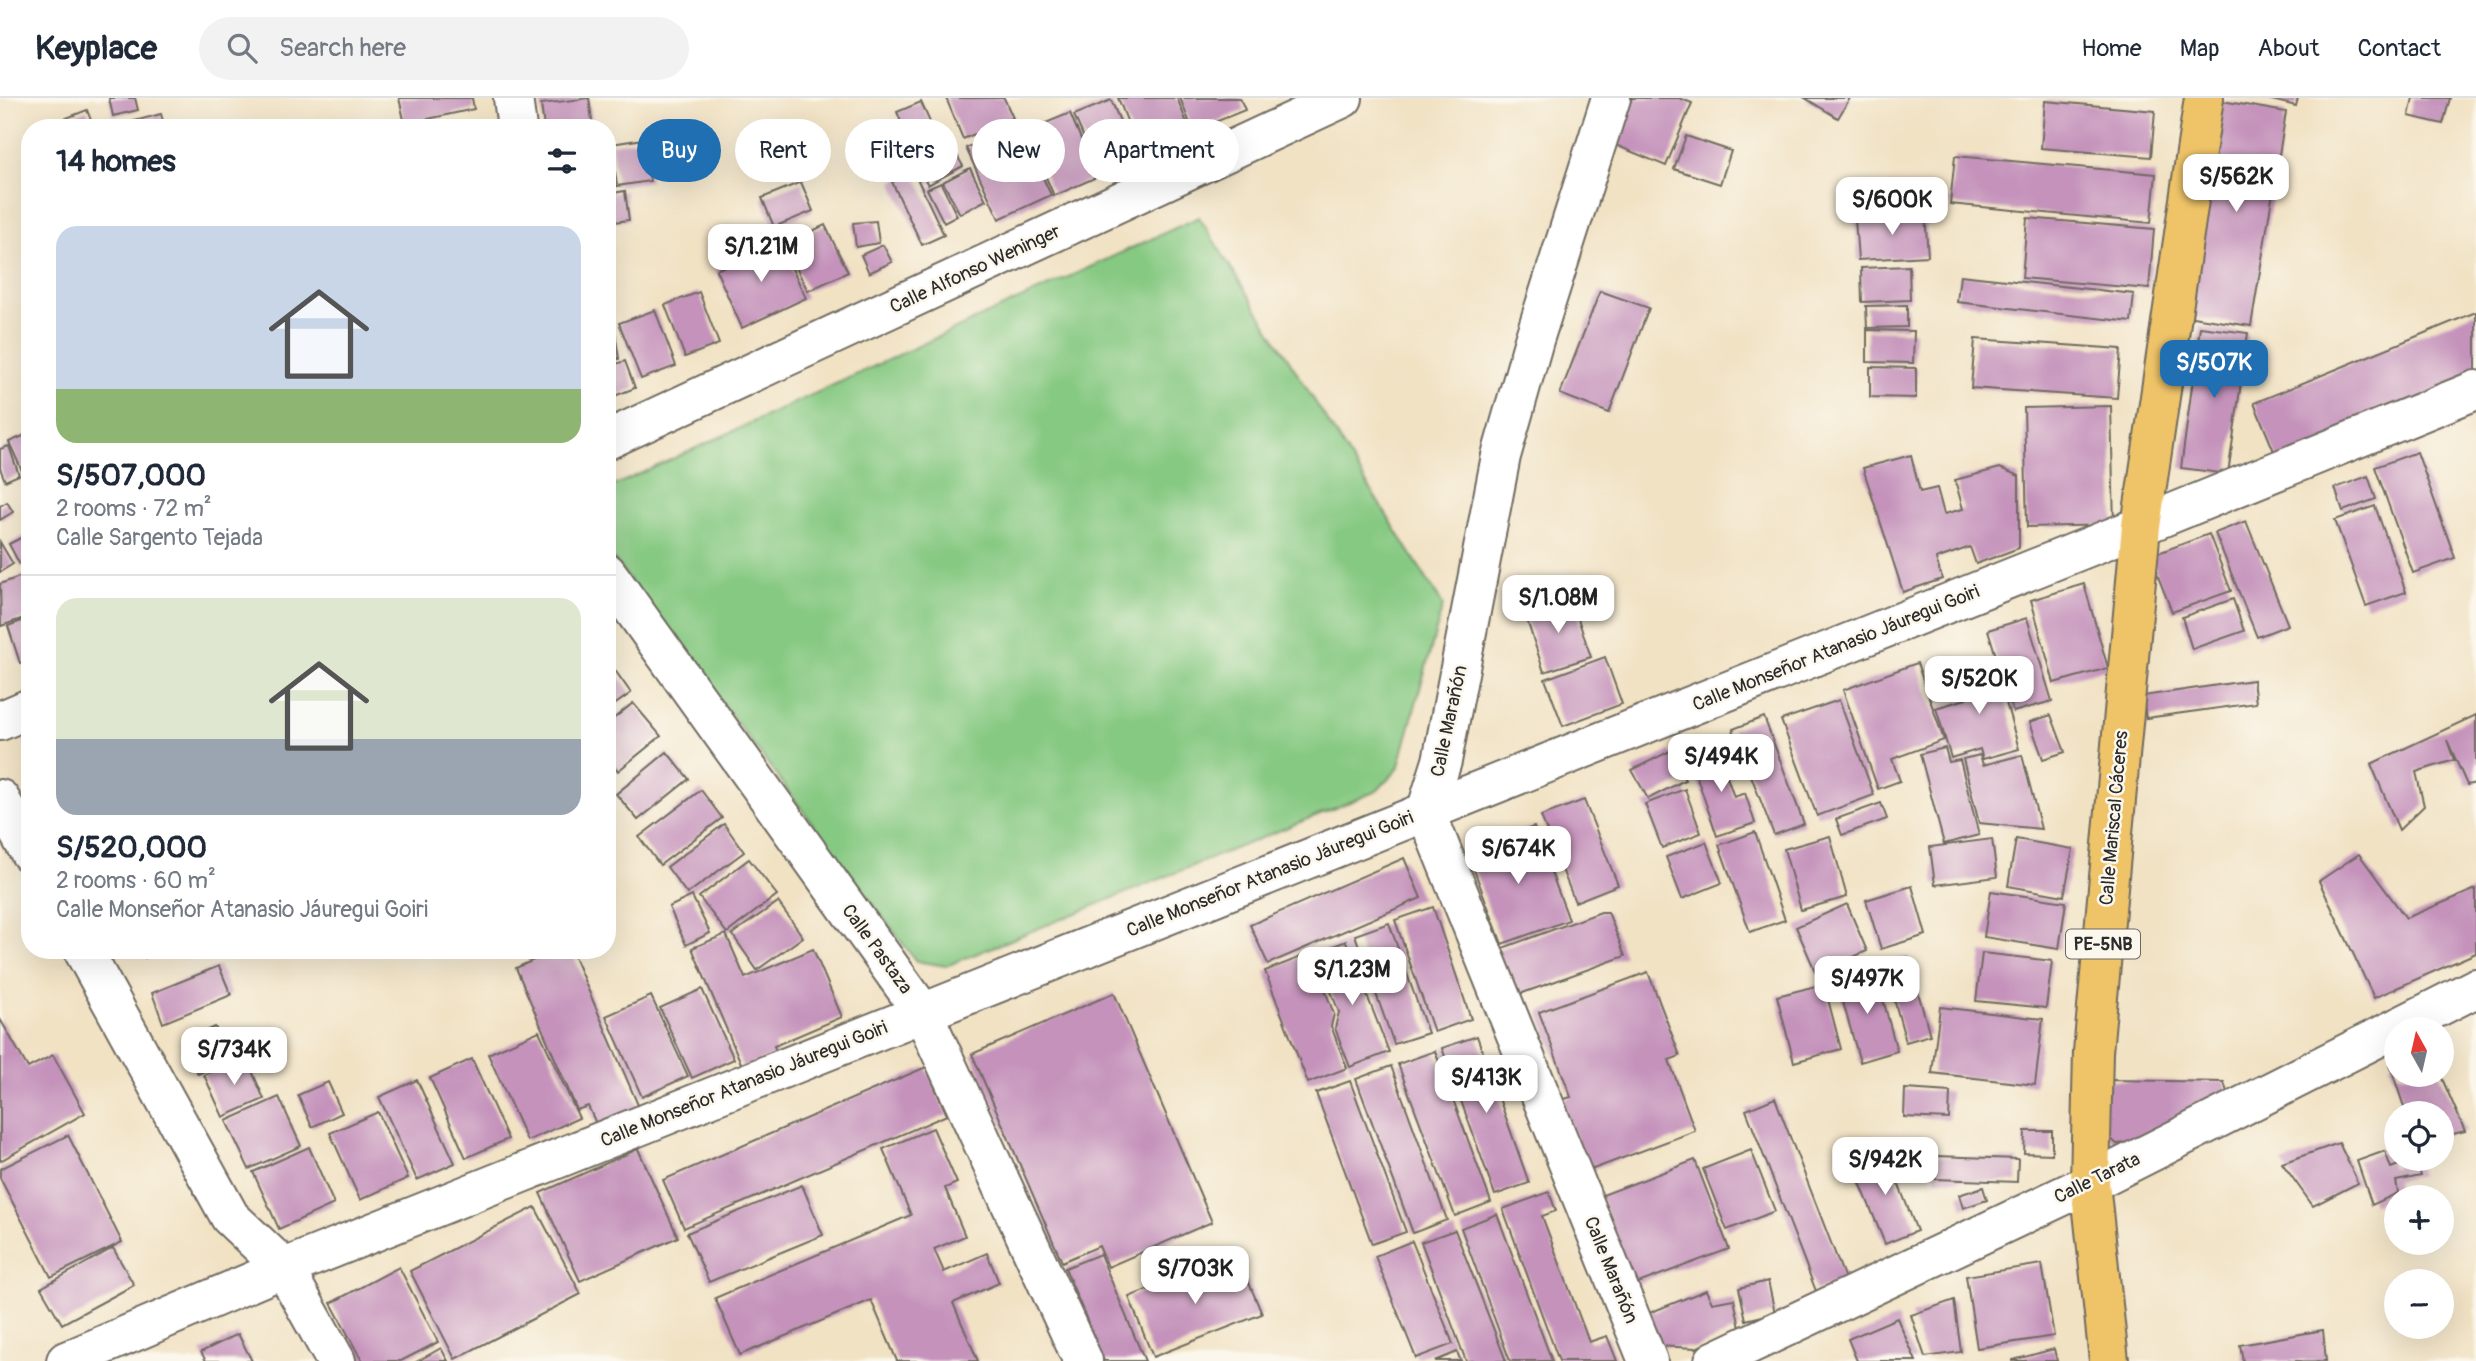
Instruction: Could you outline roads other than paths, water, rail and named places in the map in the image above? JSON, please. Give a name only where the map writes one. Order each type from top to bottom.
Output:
[{"type":"highway","name":"PE-5NB","points":[[2141,526],[2204,98]]},
{"type":"highway","name":"Calle Mariscal Cáceres","points":[[2109,1361],[2090,1183],[2093,1052],[2141,526]]},
{"type":"street","points":[[513,98],[516,119]]},
{"type":"street","name":"Calle Alfonso Weninger","points":[[616,436],[1343,98]]},
{"type":"street","name":"Calle Marañón","points":[[1611,98],[1549,290],[1501,456],[1442,761],[1426,812],[1647,1361]]},
{"type":"street","name":"Calle Monseñor Atanasio Jáuregui Goiri","points":[[66,1361],[284,1268],[2476,390]]},
{"type":"street","name":"Calle Pastaza","points":[[616,586],[923,1013],[1083,1361]]},
{"type":"street","points":[[0,722],[21,712]]},
{"type":"street","points":[[0,799],[21,837]]},
{"type":"street","points":[[88,959],[230,1217],[284,1268],[336,1361]]},
{"type":"street","name":"Calle Tarata","points":[[1714,1361],[2090,1183],[2476,988]]}]
